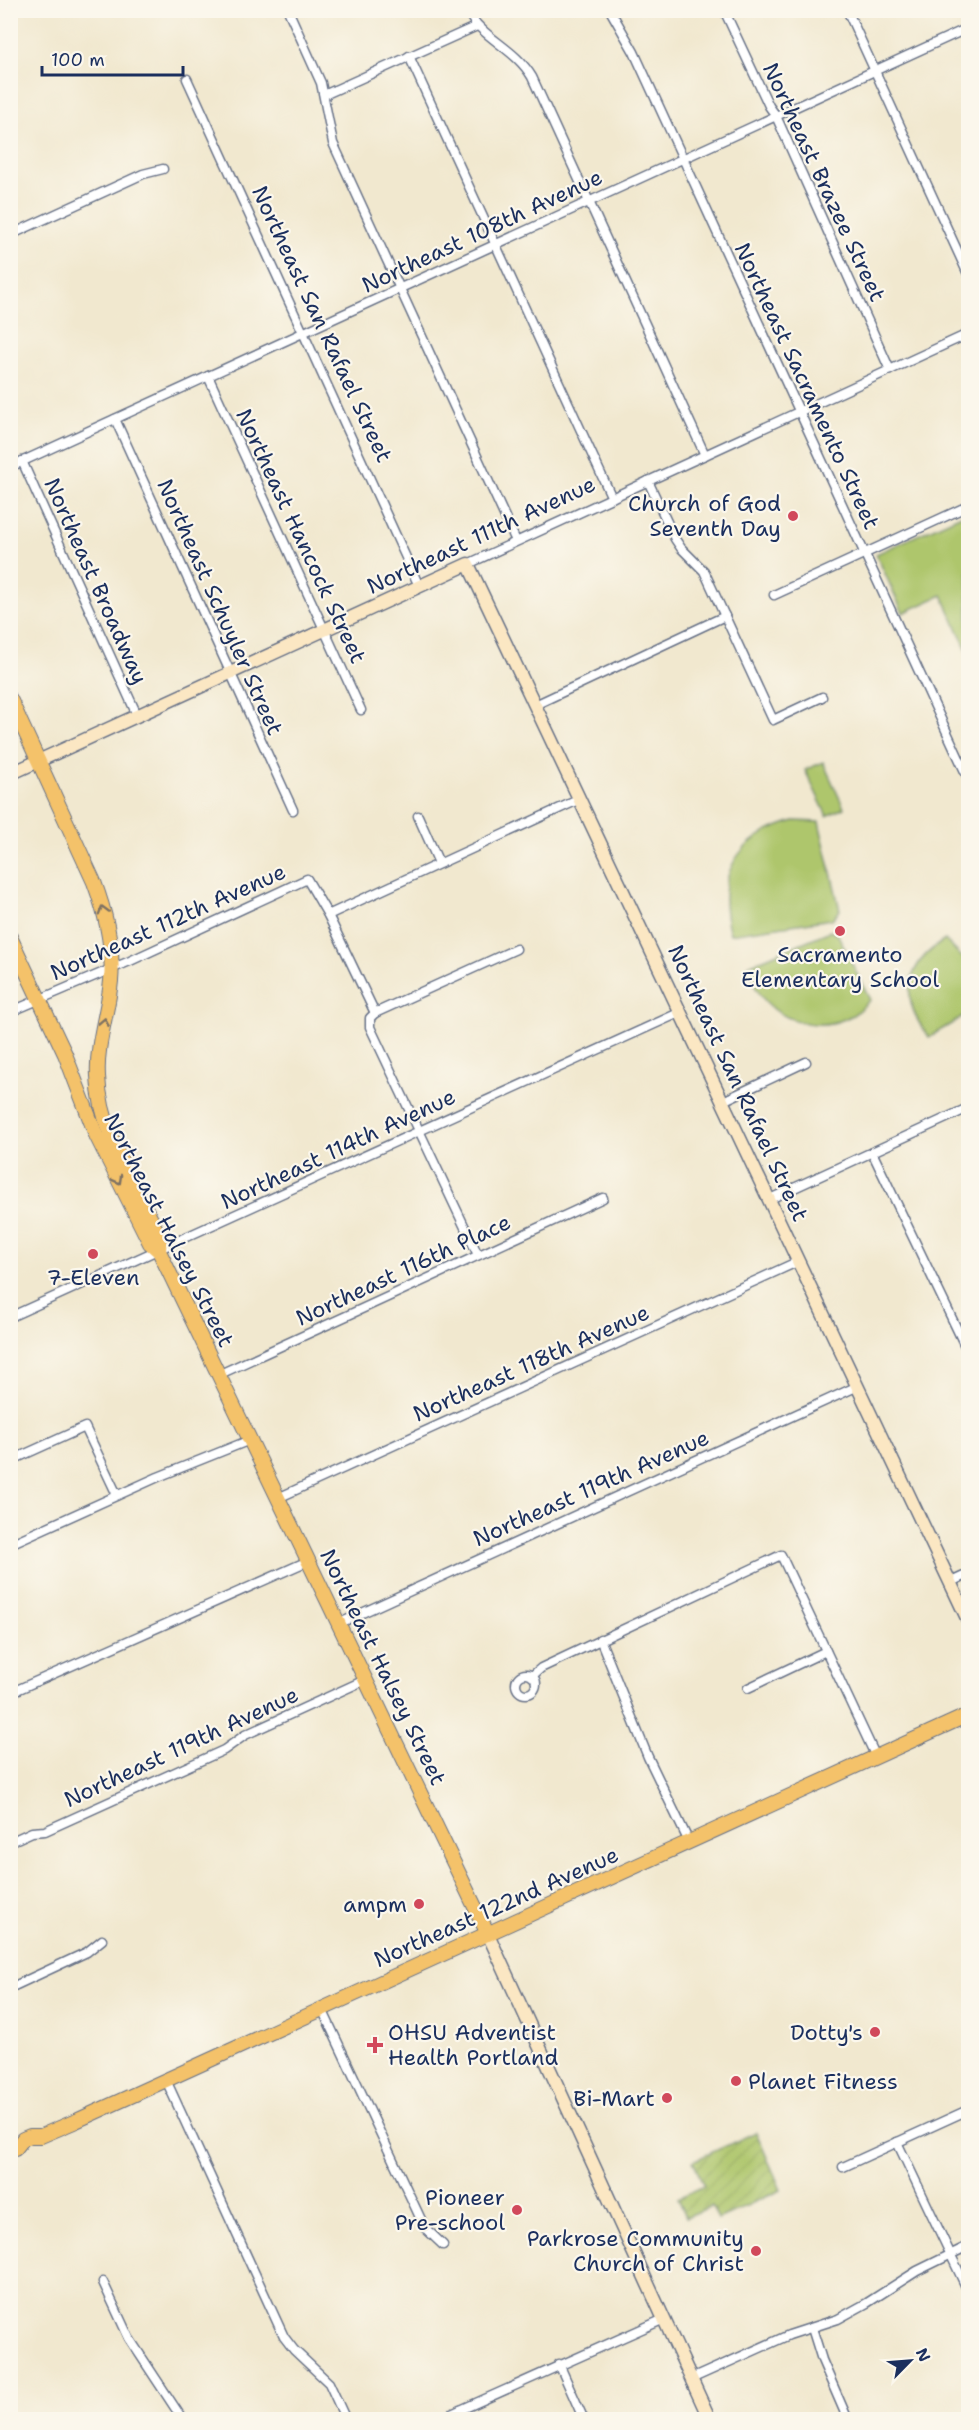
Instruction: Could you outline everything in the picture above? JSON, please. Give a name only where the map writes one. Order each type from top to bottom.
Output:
[{"type":"main road","points":[[10,699],[101,901],[107,922],[112,968],[98,1057],[99,1094],[110,1135],[160,1238],[159,1251]]},
{"type":"main road","name":"Northeast Halsey Street","points":[[10,938],[65,1054],[100,1144],[150,1243],[159,1251],[488,1934]]},
{"type":"main road","name":"Northeast 122nd Avenue","points":[[12,2146],[30,2136],[41,2136],[166,2080],[969,1715]]},
{"type":"street","points":[[288,10],[317,72],[333,143],[516,542]]},
{"type":"street","points":[[466,10],[485,34],[513,52],[527,68],[705,455]]},
{"type":"street","name":"Northeast Sacramento Street","points":[[610,10],[634,52],[969,778]]},
{"type":"street","name":"Northeast Brazee Street","points":[[724,10],[769,106],[776,116],[890,370]]},
{"type":"street","points":[[846,10],[969,274]]},
{"type":"street","points":[[324,95],[477,26]]},
{"type":"street","name":"Northeast 108th Avenue","points":[[10,467],[969,28]]},
{"type":"street","points":[[409,56],[612,498]]},
{"type":"street","name":"Northeast San Rafael Street","points":[[187,79],[419,586]]},
{"type":"street","points":[[10,235],[143,174],[163,169]]},
{"type":"street","name":"Northeast 111th Avenue","points":[[10,774],[969,334]]},
{"type":"street","name":"Northeast Hancock Street","points":[[208,376],[362,710]]},
{"type":"street","name":"Northeast Schuyler Street","points":[[115,419],[293,810]]},
{"type":"street","name":"Northeast Broadway","points":[[22,461],[137,715]]},
{"type":"street","points":[[648,481],[675,539],[704,571],[773,720],[822,697]]},
{"type":"street","points":[[774,595],[969,506]]},
{"type":"street","name":"Northeast San Rafael Street","points":[[468,564],[969,1620]]},
{"type":"street","points":[[535,705],[725,616]]},
{"type":"street","points":[[375,1013],[328,915],[579,799]]},
{"type":"street","points":[[418,816],[439,863]]},
{"type":"street","name":"Northeast 112th Avenue","points":[[10,1012],[130,961],[307,879],[328,915]]},
{"type":"street","points":[[478,1255],[370,1027],[370,1018],[375,1013],[516,949]]},
{"type":"street","name":"Northeast 114th Avenue","points":[[10,1317],[681,1012]]},
{"type":"street","points":[[723,1101],[806,1062]]},
{"type":"street","points":[[770,1199],[969,1108]]},
{"type":"street","points":[[872,1152],[969,1352]]},
{"type":"street","name":"Northeast 116th Place","points":[[218,1375],[603,1198]]},
{"type":"street","name":"Northeast 118th Avenue","points":[[278,1498],[799,1261]]},
{"type":"street","name":"Northeast 119th Avenue","points":[[338,1624],[858,1386]]},
{"type":"street","points":[[10,1461],[85,1427],[117,1496]]},
{"type":"street","points":[[10,1544],[250,1440]]},
{"type":"street","points":[[532,1676],[541,1668],[600,1639],[781,1555],[876,1757]]},
{"type":"street","points":[[10,1693],[308,1561]]},
{"type":"street","points":[[951,1582],[969,1574]]},
{"type":"street","points":[[600,1639],[648,1757],[689,1842]]},
{"type":"street","points":[[748,1688],[826,1651]]},
{"type":"street","name":"Northeast 119th Avenue","points":[[10,1842],[32,1832],[45,1831],[224,1750],[245,1735],[365,1680]]},
{"type":"street","name":"Northeast Halsey Street","points":[[488,1934],[710,2420]]},
{"type":"street","points":[[10,1988],[87,1952],[102,1940]]},
{"type":"street","points":[[322,2009],[425,2228],[443,2245]]},
{"type":"street","points":[[166,2080],[284,2337],[294,2350],[329,2383],[346,2420]]},
{"type":"street","points":[[843,2167],[969,2110]]},
{"type":"street","points":[[897,2142],[969,2291]]},
{"type":"street","points":[[691,2379],[789,2335],[853,2312],[917,2271],[969,2246]]},
{"type":"street","points":[[103,2282],[129,2338],[183,2420]]},
{"type":"street","points":[[438,2420],[664,2319]]},
{"type":"street","points":[[812,2328],[822,2360],[848,2420]]},
{"type":"street","points":[[560,2364],[584,2420]]},
{"type":"street","points":[[460,2409],[465,2420]]},
{"type":"green space","points":[[968,512],[968,652],[942,595],[903,613],[876,554]]},
{"type":"green space","points":[[823,762],[844,808],[827,816],[805,770]]},
{"type":"green space","points":[[794,821],[819,822],[840,910],[832,919],[730,934],[725,894],[734,862],[757,838],[774,828]]},
{"type":"green space","points":[[830,931],[838,935],[870,1000],[853,1015],[826,1024],[799,1021],[774,1009],[756,988],[749,965]]},
{"type":"green space","points":[[945,940],[968,963],[968,1014],[929,1037],[913,1010],[910,984],[921,960]]},
{"type":"green space","points":[[756,2132],[781,2190],[718,2219],[712,2206],[686,2217],[678,2198],[704,2186],[693,2161]]},
{"type":"place","name":"Church of God Seventh Day","points":[[793,516]]},
{"type":"place","name":"Sacramento Elementary School","points":[[840,931]]},
{"type":"place","name":"7-Eleven","points":[[93,1254]]},
{"type":"place","name":"ampm","points":[[419,1904]]},
{"type":"place","name":"Dotty's","points":[[875,2032]]},
{"type":"place","name":"OHSU Adventist Health Portland","points":[[375,2045]]},
{"type":"place","name":"Planet Fitness","points":[[736,2081]]},
{"type":"place","name":"Bi-Mart","points":[[667,2098]]},
{"type":"place","name":"Pioneer Pre-school","points":[[517,2210]]},
{"type":"place","name":"Parkrose Community Church of Christ","points":[[756,2251]]}]
